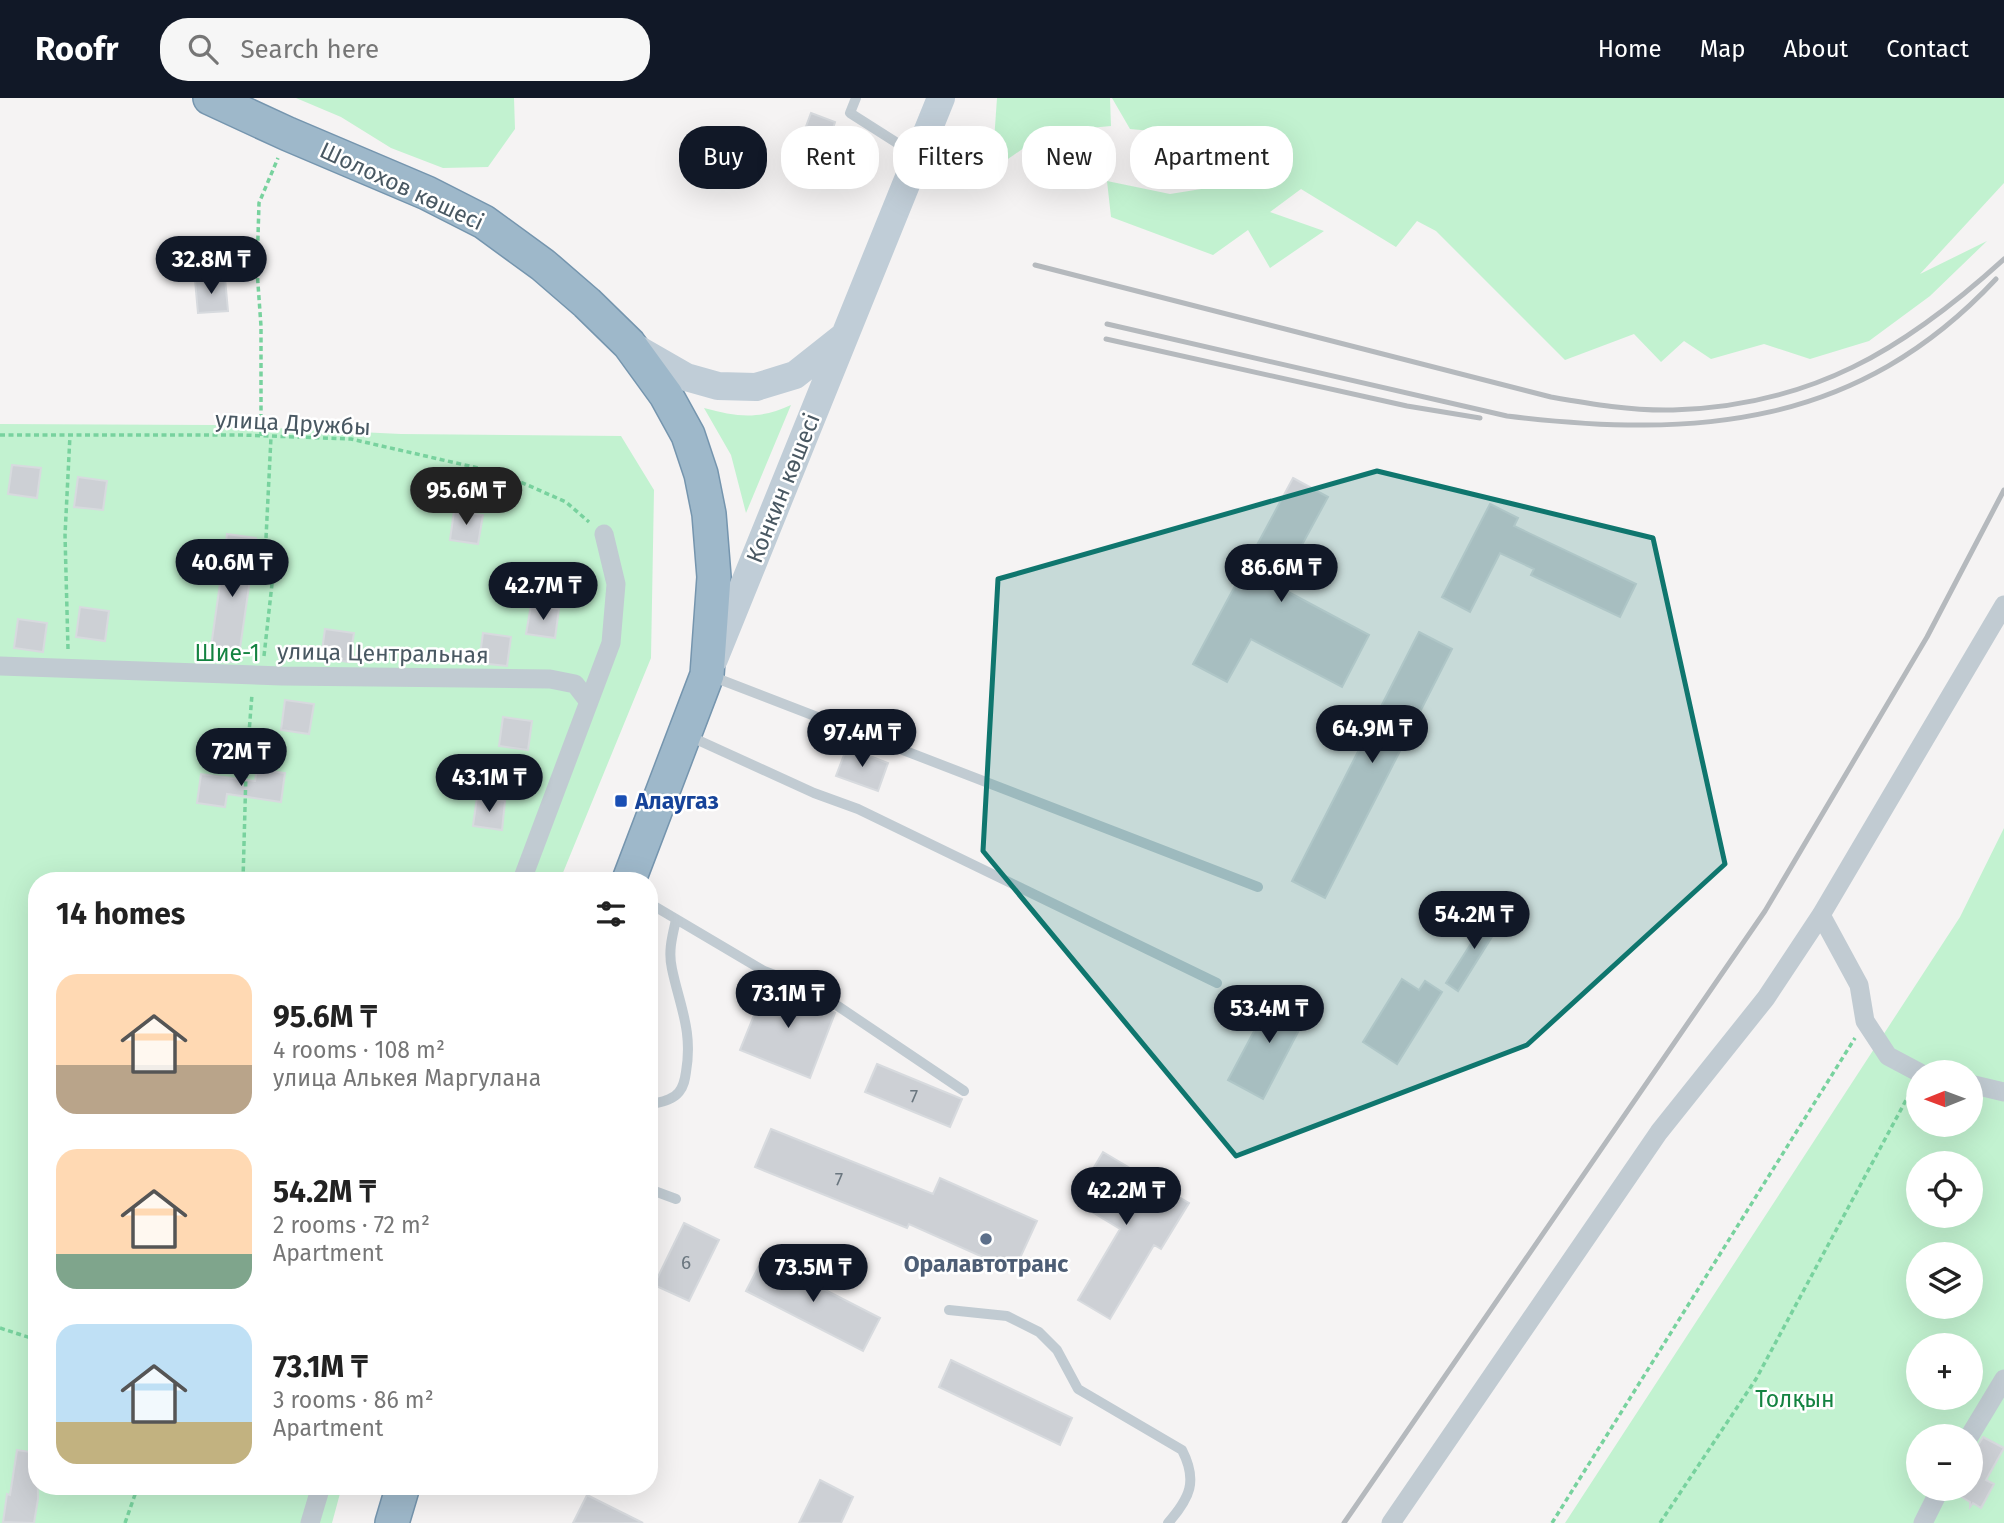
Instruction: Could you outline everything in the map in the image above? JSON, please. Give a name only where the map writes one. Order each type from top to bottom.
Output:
[{"type":"highway","name":"Шолохов көшесі","points":[[210,98],[427,193],[484,222],[570,288],[629,344],[666,395],[688,435],[701,474],[709,514],[714,577],[707,675]]},
{"type":"highway","name":"Конкин көшесі","points":[[632,872],[707,675]]},
{"type":"highway","points":[[393,1523],[401,1495]]},
{"type":"main road","name":"Конкин көшесі","points":[[930,126],[941,98]]},
{"type":"main road","name":"Конкин көшесі","points":[[707,675],[905,189]]},
{"type":"main road","points":[[629,344],[686,377],[718,386],[756,387],[795,375],[845,335]]},
{"type":"street","points":[[525,872],[611,643],[616,584],[604,534]]},
{"type":"street","points":[[1391,1523],[1659,1132],[1766,998],[1821,915],[2004,605]]},
{"type":"street","name":"улица Центральная","points":[[0,666],[258,675],[550,679],[575,684],[589,702]]},
{"type":"street","points":[[1821,915],[1859,985],[1865,1021],[1888,1056],[1906,1066]]},
{"type":"street","points":[[1983,1087],[2004,1092]]},
{"type":"street","points":[[1977,1424],[2004,1379]]},
{"type":"street","points":[[310,1523],[318,1495]]},
{"type":"street","points":[[1923,1523],[1934,1501]]},
{"type":"lane","points":[[856,98],[850,113],[893,141]]},
{"type":"lane","points":[[707,675],[1258,887]]},
{"type":"lane","points":[[685,735],[814,793],[858,809],[1217,983]]},
{"type":"lane","points":[[658,909],[764,971],[814,990],[964,1091]]},
{"type":"lane","points":[[658,1103],[678,1094],[684,1085],[688,1058],[687,1021],[671,967],[670,943],[676,920]]},
{"type":"lane","points":[[658,1192],[676,1199]]},
{"type":"lane","points":[[949,1310],[1007,1316],[1039,1332],[1057,1350],[1078,1390],[1182,1450],[1191,1467],[1190,1486],[1182,1507],[1168,1523]]},
{"type":"path","points":[[261,436],[261,326],[257,270],[259,202],[288,134]]},
{"type":"path","name":"улица Дружбы","points":[[0,435],[351,439],[500,473],[566,502],[604,534]]},
{"type":"path","points":[[70,435],[65,535],[65,621],[70,669]]},
{"type":"path","points":[[243,872],[246,772],[272,584],[266,538],[271,436]]},
{"type":"path","points":[[1552,1523],[1865,1021]]},
{"type":"path","points":[[1660,1523],[1756,1379],[1906,1100]]},
{"type":"path","points":[[0,1328],[28,1337]]},
{"type":"path","points":[[125,1523],[135,1495]]},
{"type":"highlighted area","points":[[1377,471],[1653,538],[1725,864],[1527,1045],[1236,1156],[983,851],[998,579]]},
{"type":"green space","points":[[296,98],[514,98],[515,129],[488,167],[443,168],[391,148],[341,117]]},
{"type":"green space","points":[[997,98],[1110,98],[1111,126],[1022,126],[1022,149],[1008,159],[1008,126],[995,126]]},
{"type":"green space","points":[[1112,98],[2004,98],[2004,183],[1920,274],[1987,241],[1930,296],[1869,341],[1810,359],[1764,344],[1711,359],[1684,341],[1661,362],[1634,334],[1565,360],[1436,231],[1417,221],[1396,247],[1301,189],[1270,212],[1324,231],[1270,268],[1248,230],[1213,255],[1111,217],[1108,189],[1116,189],[1116,183],[1130,186],[1130,189],[1170,194],[1201,189],[1293,189],[1293,126],[1130,126],[1130,129]]},
{"type":"green space","points":[[791,405],[746,513],[731,455],[704,408],[748,416],[769,413]]},
{"type":"green space","name":"Шие-1","points":[[0,424],[214,425],[401,434],[621,436],[654,490],[651,658],[563,872],[28,872],[28,1495],[340,1495],[332,1523],[0,1523]]},
{"type":"green space","name":"Толқын","points":[[2004,828],[2004,1523],[1565,1523],[1960,917]]},
{"type":"building","points":[[811,113],[835,122],[834,126],[806,126]]},
{"type":"building","points":[[225,278],[228,311],[198,313],[195,280]]},
{"type":"building","points":[[12,465],[41,468],[37,498],[8,494]]},
{"type":"building","points":[[78,477],[107,481],[103,510],[74,507]]},
{"type":"building","points":[[1293,478],[1328,497],[1279,587],[1369,635],[1342,687],[1251,639],[1227,682],[1193,664]]},
{"type":"building","points":[[1490,504],[1518,518],[1514,526],[1636,584],[1620,617],[1531,575],[1534,569],[1500,553],[1470,612],[1442,597]]},
{"type":"building","points":[[454,511],[483,515],[478,544],[450,540]]},
{"type":"building","points":[[227,534],[256,538],[238,662],[209,661]]},
{"type":"building","points":[[531,605],[559,609],[555,638],[526,634]]},
{"type":"building","points":[[80,607],[109,611],[105,641],[76,637]]},
{"type":"building","points":[[18,619],[47,623],[43,652],[14,648]]},
{"type":"building","points":[[325,629],[354,633],[349,662],[321,658]]},
{"type":"building","points":[[1419,632],[1452,649],[1325,898],[1292,881]]},
{"type":"building","points":[[483,633],[511,637],[507,666],[479,663]]},
{"type":"building","points":[[285,700],[314,704],[309,734],[281,730]]},
{"type":"building","points":[[503,717],[532,721],[528,750],[499,746]]},
{"type":"building","points":[[847,747],[888,763],[878,791],[836,776]]},
{"type":"building","points":[[257,769],[285,773],[281,802],[227,794],[225,807],[197,803],[201,774],[255,781]]},
{"type":"building","points":[[477,797],[505,801],[502,830],[473,826]]},
{"type":"building","points":[[1491,912],[1503,919],[1458,991],[1446,983]]},
{"type":"building","points":[[1402,979],[1419,990],[1425,981],[1442,992],[1397,1064],[1363,1042]]},
{"type":"building","points":[[767,983],[823,1005],[835,1013],[810,1078],[740,1050]]},
{"type":"building","points":[[1276,990],[1310,1009],[1263,1099],[1228,1080]]},
{"type":"building","points":[[877,1064],[962,1099],[950,1127],[865,1092]]},
{"type":"building","points":[[771,1129],[933,1194],[940,1178],[1037,1221],[1014,1271],[909,1224],[907,1228],[755,1167]]},
{"type":"building","points":[[1103,1152],[1189,1203],[1161,1249],[1154,1245],[1110,1319],[1078,1300],[1120,1229],[1074,1201]]},
{"type":"building","points":[[684,1223],[719,1240],[689,1301],[658,1287],[658,1277]]},
{"type":"building","points":[[763,1258],[880,1318],[863,1351],[746,1291]]},
{"type":"building","points":[[951,1360],[1072,1418],[1060,1445],[939,1387]]},
{"type":"building","points":[[1983,1437],[2004,1448],[1986,1480],[1994,1484],[1981,1508],[1973,1503],[1970,1507],[1970,1502],[1983,1501]]},
{"type":"building","points":[[17,1450],[28,1452],[28,1495],[38,1495],[34,1523],[3,1522],[7,1494],[10,1495]]},
{"type":"building","points":[[820,1480],[853,1497],[841,1523],[799,1523]]},
{"type":"building","points":[[587,1495],[643,1523],[573,1523]]},
{"type":"railway","points":[[1035,265],[1551,397],[1627,408],[1673,410],[1723,406],[1769,398],[1853,367],[1892,346],[1930,320],[2004,259]]},
{"type":"railway","points":[[1107,324],[1507,416],[1577,423],[1644,425],[1709,422],[1771,412],[1831,393],[1888,366],[1943,328],[1996,279]]},
{"type":"railway","points":[[1106,339],[1407,406],[1480,418]]},
{"type":"railway","points":[[1344,1523],[1765,911],[1927,637],[2004,490]]},
{"type":"place","name":"Алаугаз","points":[[621,801]]},
{"type":"place","name":"Оралавтотранс","points":[[986,1239]]}]
